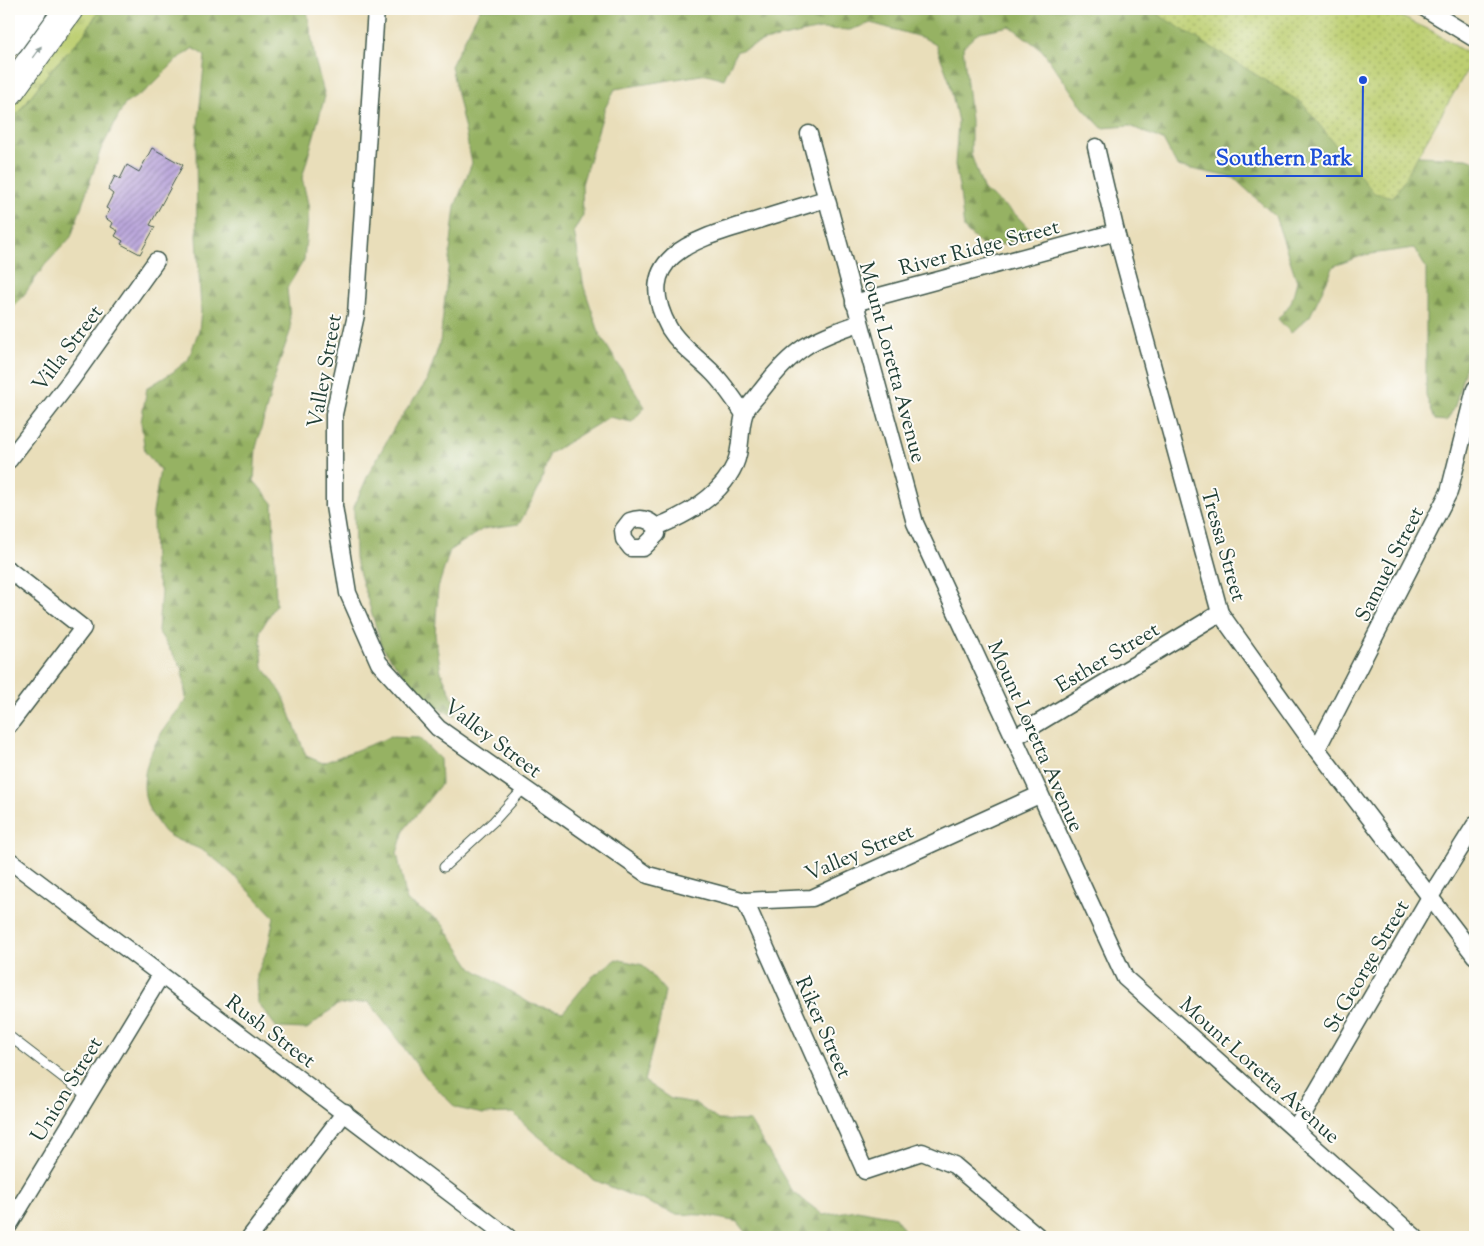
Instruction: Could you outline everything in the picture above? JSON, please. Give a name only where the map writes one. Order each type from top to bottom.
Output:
[{"type":"highway","points":[[9,42],[33,9]]},
{"type":"highway","points":[[9,92],[69,9]]},
{"type":"street","name":"Valley Street","points":[[376,9],[356,315],[334,414],[334,506],[348,593],[379,663],[438,728],[648,875],[745,901],[812,898],[1039,795]]},
{"type":"street","points":[[1426,9],[1475,39]]},
{"type":"street","name":"Mount Loretta Avenue","points":[[809,134],[915,523],[1125,978],[1415,1237]]},
{"type":"street","name":"Tressa Street","points":[[1096,147],[1116,232],[1220,613],[1317,750],[1475,956]]},
{"type":"street","points":[[744,414],[724,385],[683,346],[670,329],[660,308],[657,288],[662,269],[675,252],[701,237],[826,199]]},
{"type":"street","name":"River Ridge Street","points":[[854,303],[1116,232]]},
{"type":"street","name":"Villa Street","points":[[9,460],[71,380],[156,261]]},
{"type":"street","points":[[656,527],[693,509],[717,490],[735,464],[741,440],[744,414],[779,367],[795,353],[826,334],[860,323]]},
{"type":"street","name":"Samuel Street","points":[[1317,750],[1449,492],[1475,389]]},
{"type":"street","points":[[9,570],[83,628],[9,724]]},
{"type":"street","name":"Esther Street","points":[[1015,737],[1220,613]]},
{"type":"street","name":"St George Street","points":[[1295,1129],[1430,897],[1475,825]]},
{"type":"street","name":"Rush Street","points":[[9,860],[508,1237]]},
{"type":"street","name":"Riker Street","points":[[745,901],[865,1171],[922,1152],[954,1165],[1039,1237]]},
{"type":"street","name":"Union Street","points":[[9,1224],[160,975]]},
{"type":"street","points":[[250,1237],[345,1112]]},
{"type":"lane","points":[[444,867],[494,821],[524,788]]},
{"type":"lane","points":[[9,1036],[87,1096]]},
{"type":"green space","points":[[82,9],[100,9],[83,36],[50,71],[9,125],[9,111]]},
{"type":"green space","points":[[100,9],[305,9],[308,15],[315,60],[325,96],[302,178],[309,208],[304,260],[287,288],[291,329],[277,369],[256,448],[254,481],[273,503],[276,605],[260,631],[263,667],[283,695],[306,756],[323,763],[390,737],[419,738],[440,759],[441,784],[404,830],[397,853],[407,901],[441,922],[472,968],[531,1004],[563,1012],[592,977],[616,959],[643,965],[665,991],[660,1020],[644,1081],[671,1099],[695,1103],[718,1120],[750,1121],[792,1191],[823,1215],[857,1210],[895,1217],[909,1237],[750,1237],[738,1222],[703,1215],[675,1214],[592,1179],[532,1131],[513,1113],[483,1114],[456,1108],[429,1081],[369,1002],[337,1005],[307,1029],[277,1028],[258,1003],[257,975],[268,947],[274,917],[217,861],[198,848],[177,840],[164,832],[148,807],[144,791],[149,759],[156,743],[186,701],[182,668],[158,631],[161,591],[154,571],[153,513],[160,470],[145,452],[141,422],[147,388],[188,360],[199,330],[201,311],[197,236],[196,145],[205,56],[193,48],[178,59],[148,89],[125,104],[101,149],[71,237],[45,265],[21,299],[9,311],[9,125],[50,71],[83,36]]},
{"type":"green space","points":[[480,9],[1308,9],[1418,156],[1467,158],[1475,161],[1475,332],[1455,406],[1447,421],[1435,420],[1426,396],[1426,268],[1414,248],[1364,255],[1334,266],[1310,316],[1291,333],[1278,319],[1291,303],[1297,281],[1275,216],[1234,178],[1177,166],[1163,140],[1130,126],[1102,128],[1084,109],[1042,50],[1010,26],[979,32],[963,47],[971,120],[971,154],[983,189],[1016,215],[1032,232],[1006,244],[984,247],[964,229],[955,165],[958,122],[949,80],[936,45],[924,38],[871,23],[850,30],[820,29],[764,41],[736,52],[724,79],[707,74],[615,89],[605,108],[582,184],[583,215],[574,231],[584,287],[600,335],[645,407],[632,422],[609,417],[549,454],[540,486],[519,524],[483,529],[450,550],[438,588],[435,635],[441,672],[456,705],[455,716],[432,705],[406,678],[382,647],[355,558],[354,507],[368,475],[395,426],[427,381],[440,342],[455,206],[472,163],[451,66]]},
{"type":"green space","points":[[1149,9],[1384,9],[1434,32],[1474,58],[1394,197],[1374,193],[1302,103]]},
{"type":"building","points":[[152,148],[183,165],[150,225],[155,227],[140,254],[121,244],[123,241],[115,236],[118,231],[111,227],[113,223],[105,218],[110,210],[106,208],[113,194],[108,190],[115,176],[120,179],[127,165],[139,172]]},
{"type":"place","name":"Southern Park","points":[[1363,80]]}]
